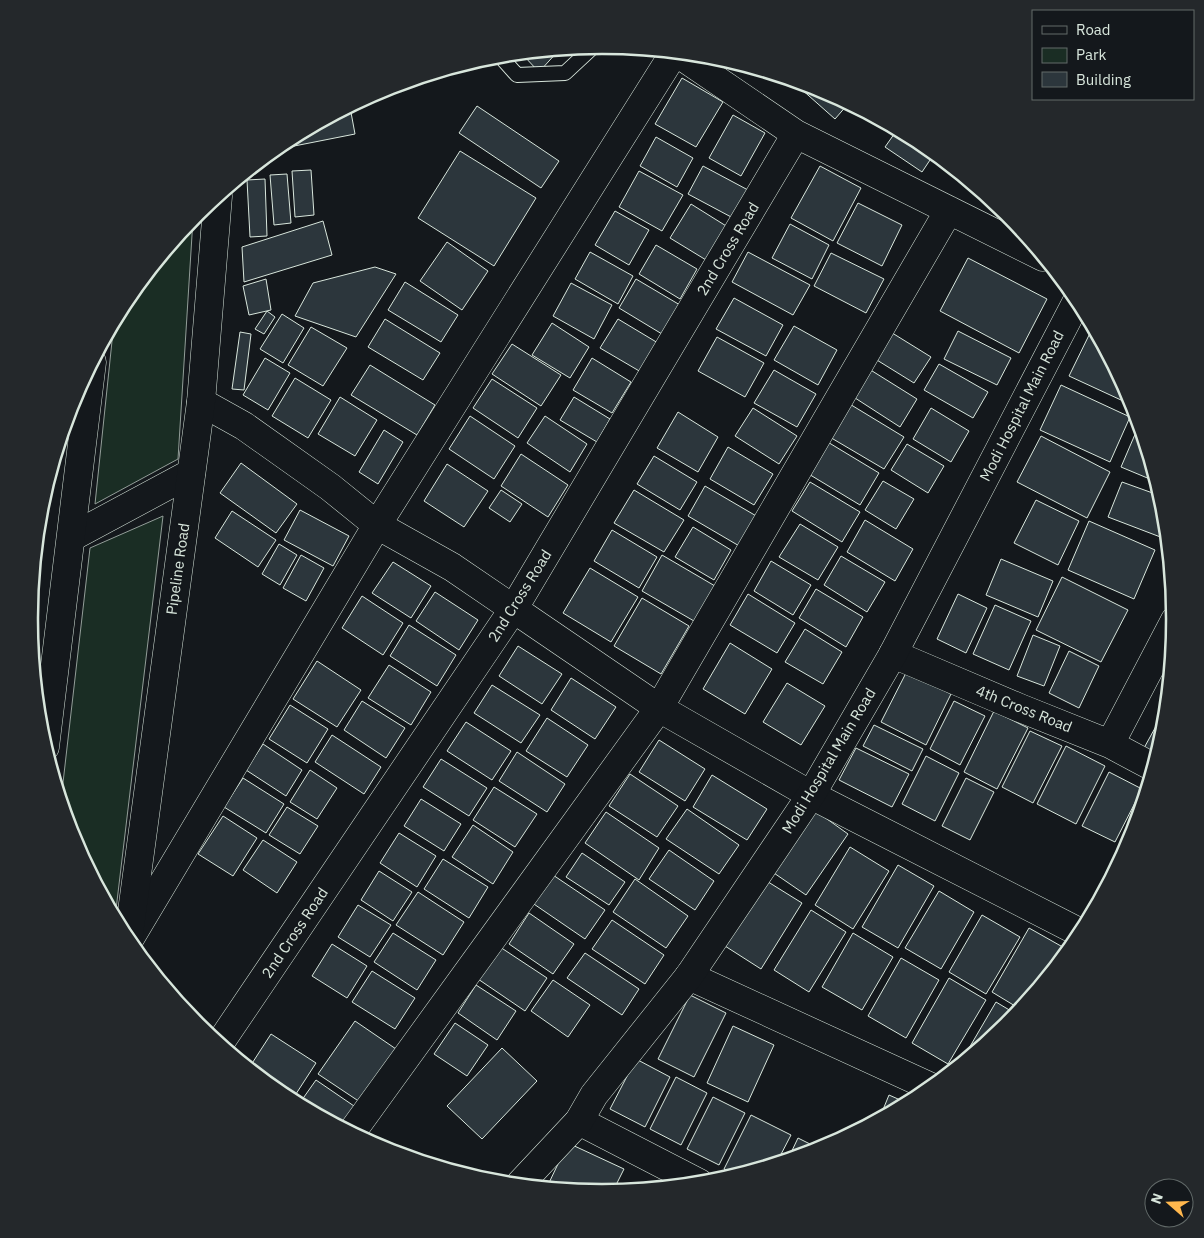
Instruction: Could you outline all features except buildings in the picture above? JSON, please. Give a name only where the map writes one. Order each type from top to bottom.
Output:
[{"type":"street","points":[[133,932],[377,525],[671,59]]},
{"type":"street","points":[[687,61],[796,134],[1028,250]]},
{"type":"street","name":"2nd Cross Road","points":[[224,1038],[514,608],[796,134]]},
{"type":"street","name":"Pipeline Road","points":[[130,928],[201,402],[217,207]]},
{"type":"street","points":[[356,1127],[659,708],[949,210]]},
{"type":"street","name":"Modi Hospital Main Road","points":[[525,1179],[579,1121],[594,1095],[689,976],[811,795],[893,654],[1073,309]]},
{"type":"street","points":[[45,712],[72,537],[90,382]]},
{"type":"street","points":[[201,402],[252,431],[330,487],[377,525],[452,567],[659,708],[811,795],[1073,929]]},
{"type":"street","points":[[72,537],[191,473]]},
{"type":"street","points":[[1110,744],[1165,638]]},
{"type":"street","name":"4th Cross Road","points":[[893,654],[1110,744],[1147,764]]},
{"type":"street","points":[[689,976],[923,1083]]},
{"type":"street","points":[[579,1121],[688,1177]]},
{"type":"lane","points":[[506,63],[517,75],[565,73],[584,55]]},
{"type":"green space","points":[[192,232],[178,459],[95,504],[112,338],[154,275]]},
{"type":"green space","points":[[163,516],[116,906],[80,835],[63,785],[90,548]]}]
